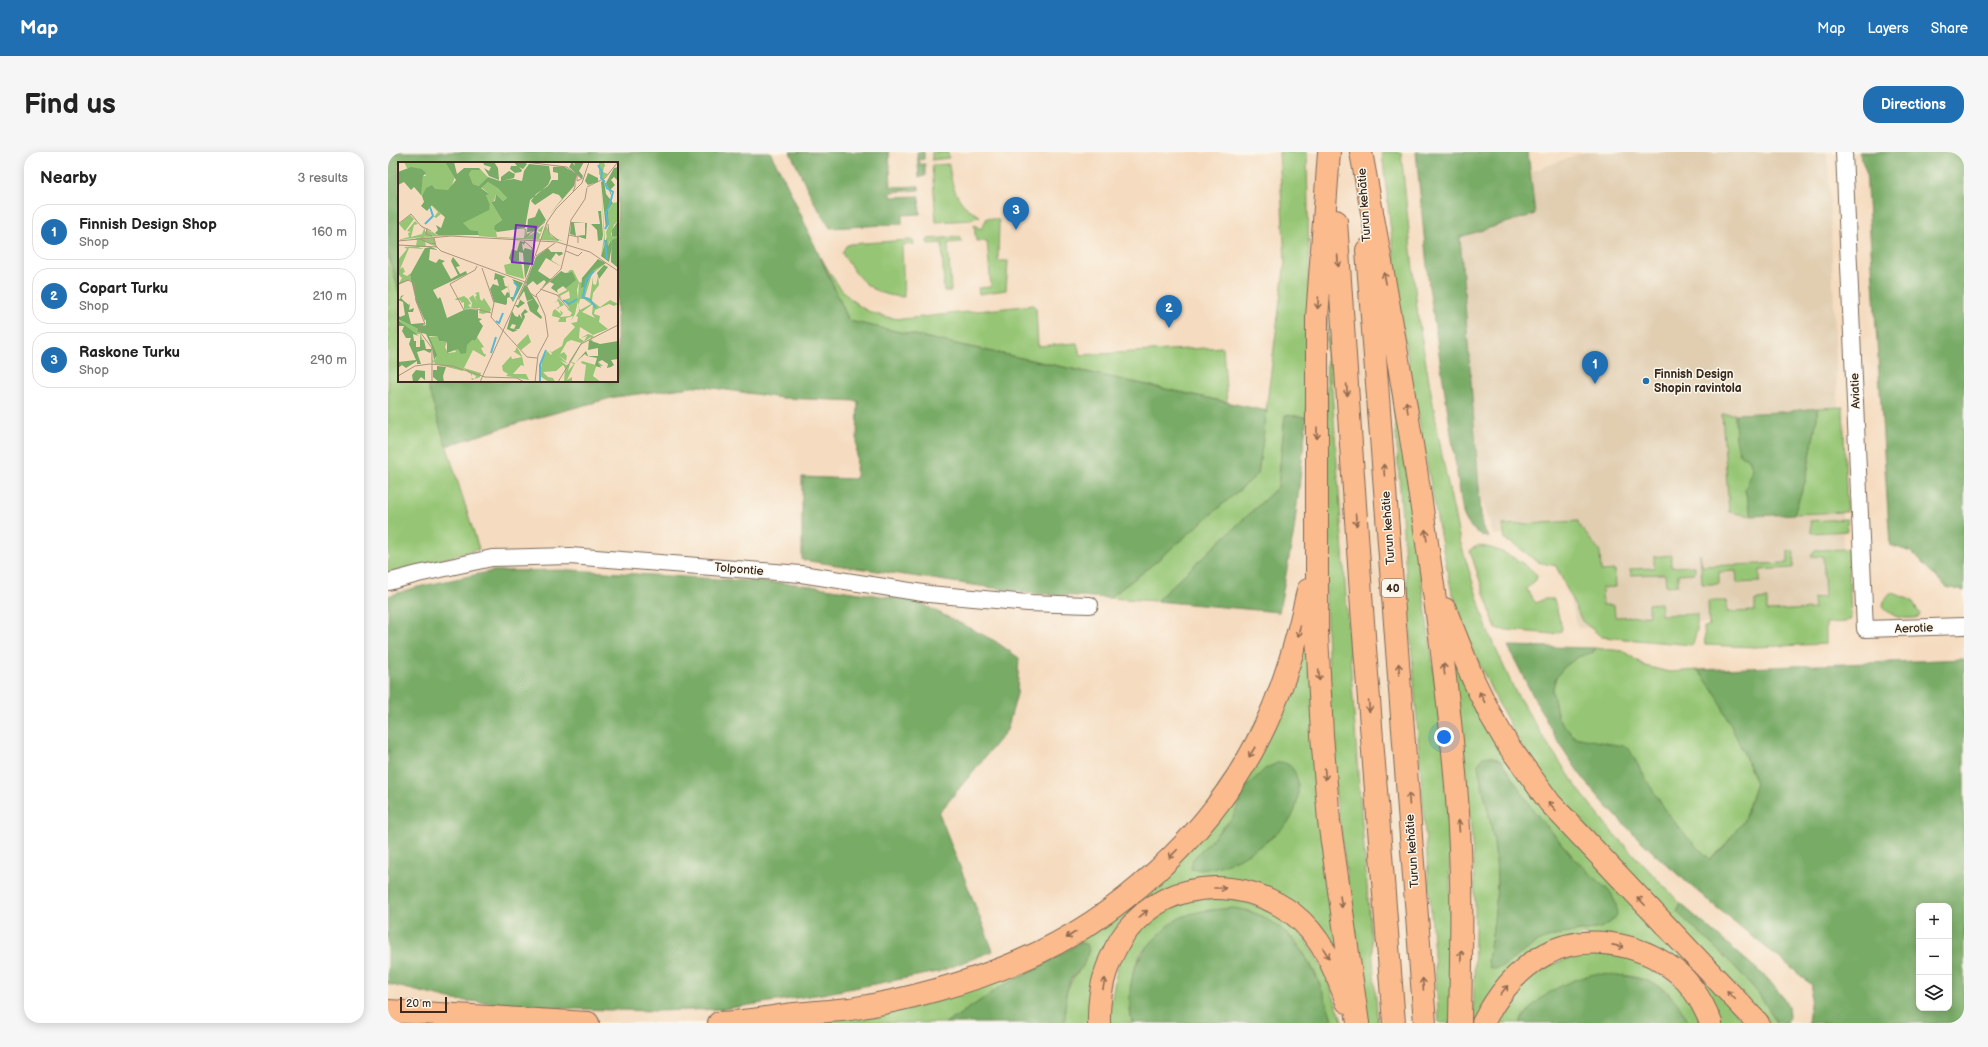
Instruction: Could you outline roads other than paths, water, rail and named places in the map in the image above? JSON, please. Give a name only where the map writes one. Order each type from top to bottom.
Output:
[{"type":"highway","points":[[1330,152],[1317,318],[1317,634],[1329,821],[1358,1023]]},
{"type":"highway","points":[[1330,152],[1361,601],[1394,1023]]},
{"type":"highway","points":[[1361,152],[1395,331],[1432,574],[1452,736],[1459,829],[1462,909],[1460,1023]]},
{"type":"highway","name":"Turun kehätie","points":[[1361,152],[1425,1023]]},
{"type":"highway","points":[[719,1023],[851,1008],[910,996],[965,980],[1020,961],[1066,938],[1115,906],[1161,867],[1200,827],[1230,787],[1258,742],[1279,692],[1299,633],[1316,552]]},
{"type":"highway","points":[[1432,574],[1472,679],[1505,739],[1530,777],[1550,803],[1582,839],[1758,1023]]},
{"type":"highway","points":[[1099,1023],[1099,1008],[1108,963],[1128,928],[1144,913],[1173,895],[1198,889],[1219,888],[1236,889],[1262,895],[1300,920],[1314,936],[1331,963],[1355,1023]]},
{"type":"highway","points":[[1484,1023],[1498,996],[1518,974],[1531,963],[1547,953],[1561,948],[1589,943],[1628,948],[1664,963],[1674,969],[1693,989],[1711,1023]]},
{"type":"highway","points":[[388,1011],[588,1023]]},
{"type":"highway","points":[[388,1016],[415,1023]]},
{"type":"street","name":"Aviatie","points":[[1844,152],[1865,630]]},
{"type":"street","name":"Tolpontie","points":[[388,582],[492,558],[570,556],[801,574],[944,595],[1028,603],[1090,605]]},
{"type":"street","name":"Aerotie","points":[[1865,630],[1964,626]]},
{"type":"place","name":"Raskone Turku","points":[[1016,230]]},
{"type":"place","name":"Copart Turku","points":[[1169,328]]},
{"type":"place","name":"Finnish Design Shopin ravintola","points":[[1646,381]]},
{"type":"place","name":"Finnish Design Shop","points":[[1595,384]]}]
